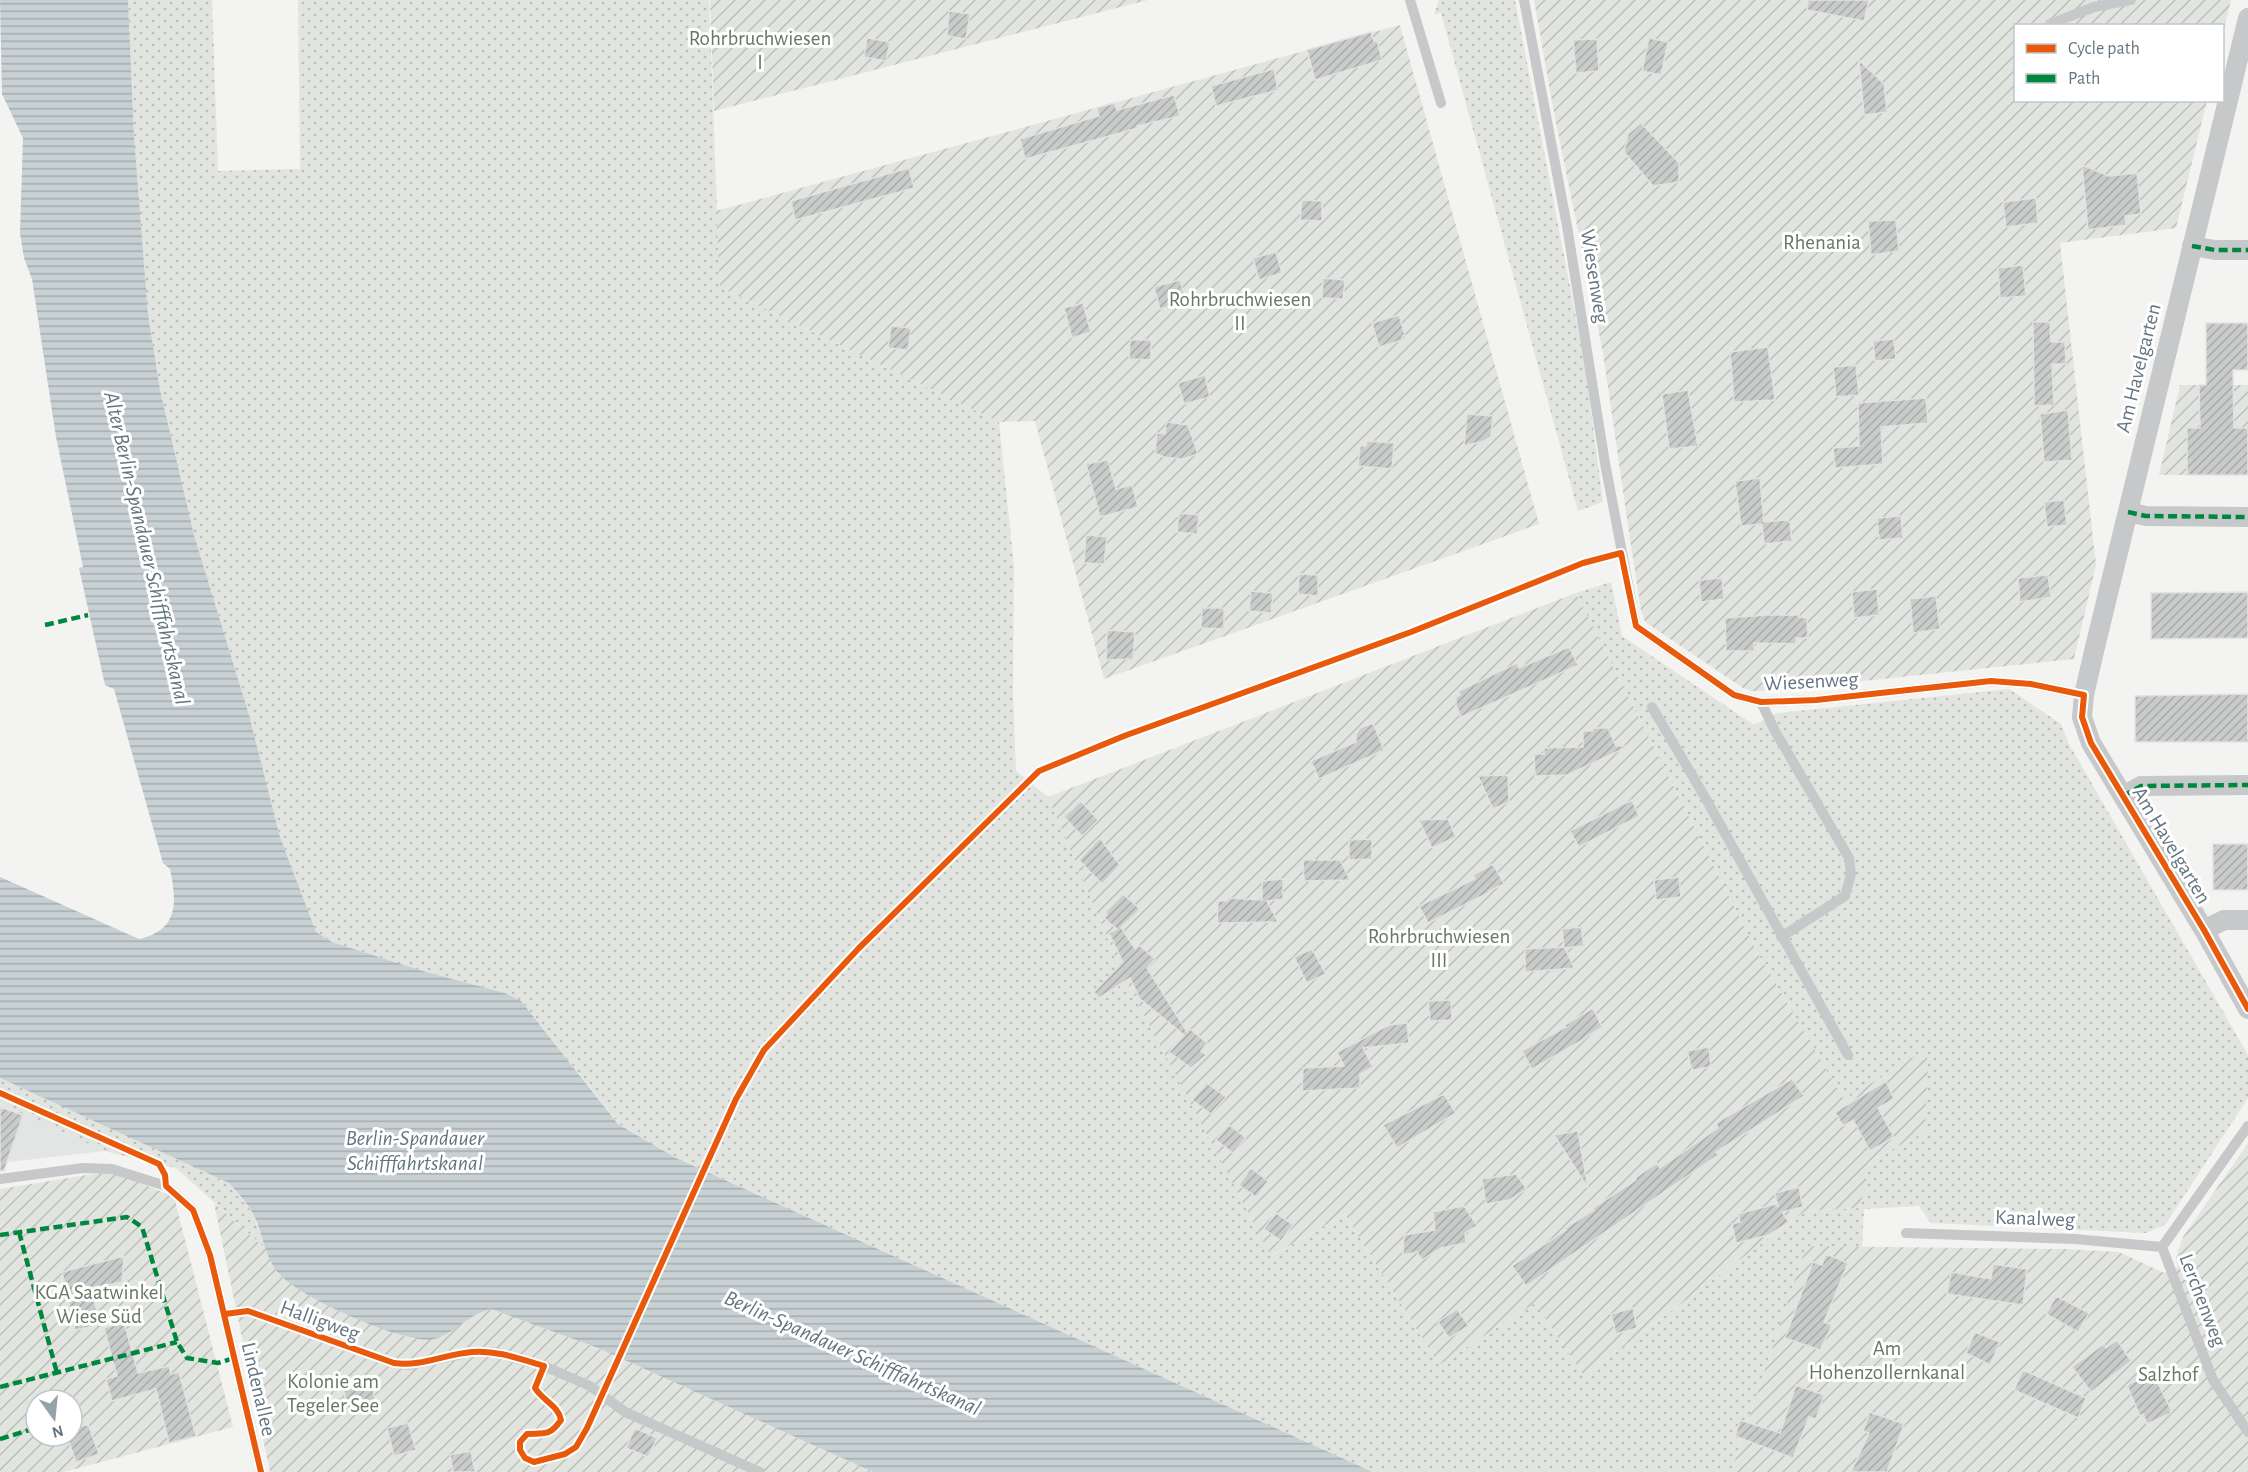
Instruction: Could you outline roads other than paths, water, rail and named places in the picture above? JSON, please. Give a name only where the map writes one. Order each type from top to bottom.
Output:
[{"type":"street","name":"Am Havelgarten","points":[[2248,18],[2084,695],[2082,717],[2091,743],[2204,930],[2248,1009]]},
{"type":"street","points":[[2192,246],[2215,250],[2248,250]]},
{"type":"street","points":[[2128,512],[2145,516],[2248,517]]},
{"type":"street","points":[[2123,796],[2141,786],[2248,785]]},
{"type":"street","points":[[2204,930],[2224,920],[2248,920]]},
{"type":"lane","points":[[1410,0],[1441,104]]},
{"type":"lane","name":"Wiesenweg","points":[[1524,0],[1567,226],[1605,463],[1636,626],[1734,695],[1761,702],[1816,700],[1990,681],[2031,684],[2084,695]]},
{"type":"lane","points":[[2050,24],[2094,7],[2131,0]]},
{"type":"lane","points":[[1761,702],[1775,731],[1849,858],[1851,874],[1845,896],[1781,937]]},
{"type":"lane","points":[[1652,707],[1848,1054]]},
{"type":"lane","name":"Lerchenweg","points":[[2248,1126],[2162,1248],[2213,1380],[2248,1432]]},
{"type":"lane","points":[[0,1179],[83,1168],[112,1169],[166,1186],[194,1210],[210,1256],[225,1314]]},
{"type":"lane","name":"Kanalweg","points":[[1906,1233],[2075,1239],[2162,1248]]},
{"type":"lane","name":"Halligweg","points":[[225,1314],[248,1311],[394,1363],[409,1365],[471,1352],[494,1352],[544,1366],[590,1386],[625,1412],[759,1472]]},
{"type":"lane","name":"Lindenallee","points":[[225,1314],[261,1472]]},
{"type":"water","name":"Berlin-Spandauer Schifffahrtskanal","points":[[0,0],[128,0],[134,136],[148,314],[160,390],[194,535],[249,715],[280,837],[316,932],[332,942],[426,972],[505,993],[521,1001],[618,1124],[676,1158],[1373,1472],[873,1472],[598,1348],[491,1309],[483,1311],[435,1339],[401,1335],[354,1318],[309,1295],[280,1275],[270,1261],[252,1212],[229,1183],[0,1078],[0,877],[139,939],[152,935],[168,922],[172,913],[174,893],[170,869],[163,863],[114,689],[105,685],[79,568],[83,567],[56,437],[32,279],[24,258],[20,233],[23,138],[2,94]]},
{"type":"park label","name":"Rohrbruchwiesen I","points":[[760,50]]},
{"type":"park label","name":"Rhenania","points":[[1822,242]]},
{"type":"park label","name":"Rohrbruchwiesen II","points":[[1240,311]]},
{"type":"park label","name":"Rohrbruchwiesen III","points":[[1439,948]]},
{"type":"park label","name":"KGA Saatwinkel Wiese Süd","points":[[99,1304]]},
{"type":"park label","name":"Am Hohenzollernkanal","points":[[1887,1360]]},
{"type":"park label","name":"Salzhof","points":[[2168,1374]]},
{"type":"park label","name":"Kolonie am Tegeler See","points":[[333,1393]]},
{"type":"water label","name":"Alter Berlin-Spandauer Schifffahrtskanal","points":[[148,548]]}]
